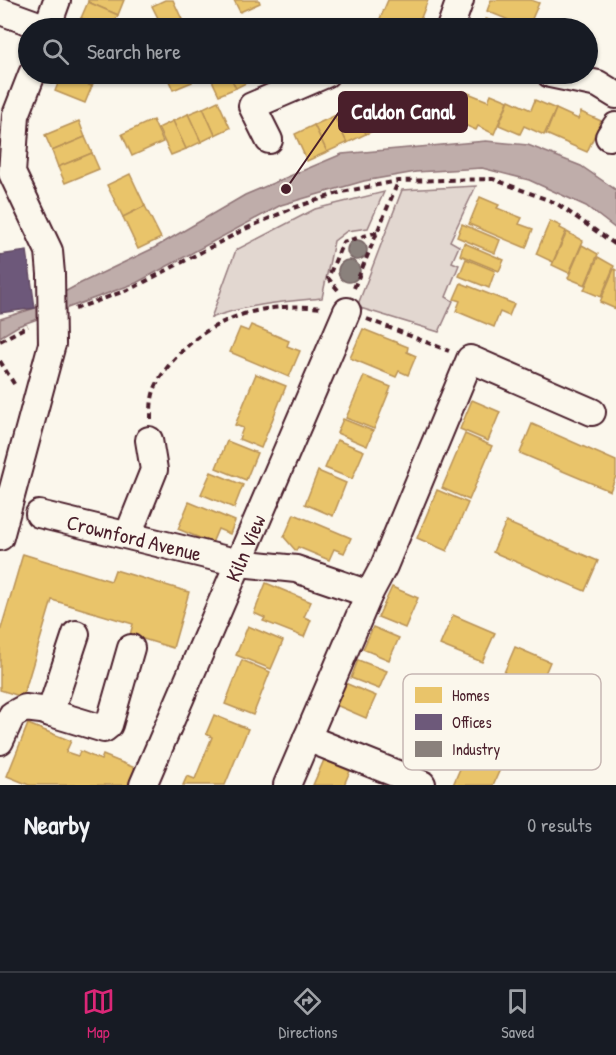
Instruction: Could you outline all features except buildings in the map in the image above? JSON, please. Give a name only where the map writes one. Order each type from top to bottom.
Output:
[{"type":"street","points":[[51,18],[57,0]]},
{"type":"street","points":[[454,18],[460,0]]},
{"type":"street","points":[[0,12],[18,18]]},
{"type":"street","points":[[0,537],[52,344],[49,252],[6,173],[16,115],[28,84]]},
{"type":"street","points":[[269,140],[252,106],[303,84]]},
{"type":"street","points":[[598,84],[616,95]]},
{"type":"street","name":"Kiln View","points":[[143,785],[348,306]]},
{"type":"street","points":[[287,785],[369,594],[384,566],[470,359],[592,412]]},
{"type":"street","points":[[128,535],[154,470],[149,440]]},
{"type":"street","name":"Crownford Avenue","points":[[39,514],[239,563],[296,569],[369,594]]},
{"type":"street","points":[[50,713],[76,634]]},
{"type":"street","points":[[0,741],[12,715],[25,708],[104,729],[110,725],[131,648]]},
{"type":"street","points":[[307,738],[422,784]]},
{"type":"path","points":[[74,309],[133,288],[237,233],[293,208],[342,192],[398,181],[493,179],[556,203],[616,246]]},
{"type":"path","points":[[348,306],[398,181]]},
{"type":"path","points":[[348,306],[328,278],[343,242],[378,232]]},
{"type":"path","points":[[149,440],[153,393],[168,366],[188,345],[211,327],[237,315],[265,309],[348,306],[470,359]]},
{"type":"path","points":[[0,341],[32,325]]},
{"type":"shaded area","points":[[486,141],[528,145],[581,166],[616,190],[616,229],[586,206],[529,180],[482,168],[416,172],[364,181],[281,205],[136,283],[18,326],[0,337],[0,319],[35,308],[154,248],[245,195],[342,154]]},
{"type":"shaded area","points":[[476,186],[450,241],[459,246],[452,262],[459,265],[446,297],[453,301],[439,332],[357,307],[402,190]]},
{"type":"shaded area","points":[[384,192],[368,228],[347,231],[334,241],[322,298],[252,307],[211,318],[236,250],[315,209]]},
{"type":"place","name":"Caldon Canal","points":[[286,189]]}]
